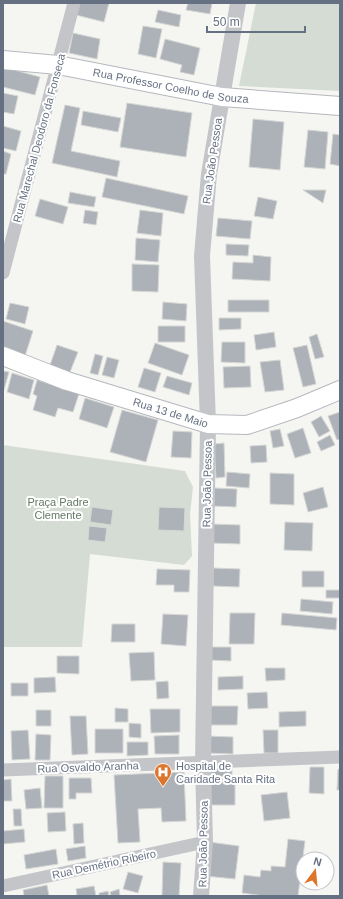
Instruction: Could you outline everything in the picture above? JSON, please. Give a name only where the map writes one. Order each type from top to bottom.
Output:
[{"type":"main road","name":"Rua Professor Coelho de Souza","points":[[3,60],[58,65],[222,97],[340,106]]},
{"type":"main road","name":"Rua 13 de Maio","points":[[3,356],[67,381],[208,424],[247,425],[297,408],[340,390]]},
{"type":"street","name":"Rua Marechal Deodoro da Fonseca","points":[[3,273],[74,3]]},
{"type":"street","name":"Rua João Pessoa","points":[[201,896],[205,842],[203,763],[208,424],[202,256],[209,174],[238,3]]},
{"type":"street","name":"Rua Osvaldo Aranha","points":[[3,770],[340,757]]},
{"type":"street","name":"Rua Demétrio Ribeiro","points":[[3,886],[205,842]]},
{"type":"green space","points":[[256,3],[340,3],[340,91],[239,86]]},
{"type":"green space","name":"Praça Padre Clemente","points":[[3,445],[185,471],[193,487],[190,514],[192,556],[184,565],[90,554],[82,647],[3,647]]},
{"type":"building","points":[[79,3],[109,3],[104,22],[76,15]]},
{"type":"building","points":[[188,3],[212,3],[210,14],[186,10]]},
{"type":"building","points":[[158,10],[181,15],[179,27],[155,22]]},
{"type":"building","points":[[143,26],[162,29],[156,58],[138,54]]},
{"type":"building","points":[[73,33],[100,39],[97,59],[69,53]]},
{"type":"building","points":[[165,39],[200,48],[194,75],[180,72],[182,65],[160,59]]},
{"type":"building","points":[[3,67],[40,77],[35,95],[3,87]]},
{"type":"building","points":[[3,93],[18,96],[14,114],[3,112]]},
{"type":"building","points":[[127,103],[192,113],[186,157],[120,147]]},
{"type":"building","points":[[65,105],[80,108],[71,151],[120,161],[117,177],[52,163]]},
{"type":"building","points":[[83,111],[121,118],[118,132],[81,125]]},
{"type":"building","points":[[253,119],[284,122],[280,170],[249,167]]},
{"type":"building","points":[[3,126],[21,131],[16,151],[3,148]]},
{"type":"building","points":[[308,130],[328,132],[325,169],[304,167]]},
{"type":"building","points":[[333,134],[340,135],[340,166],[330,164]]},
{"type":"building","points":[[3,151],[11,154],[6,174],[3,174]]},
{"type":"building","points":[[106,178],[188,196],[184,214],[102,197]]},
{"type":"building","points":[[303,190],[326,190],[323,203]]},
{"type":"building","points":[[70,192],[96,197],[94,207],[68,203]]},
{"type":"building","points":[[258,197],[277,201],[273,219],[254,216]]},
{"type":"building","points":[[40,199],[68,207],[63,224],[35,216]]},
{"type":"building","points":[[85,210],[98,212],[96,225],[83,223]]},
{"type":"building","points":[[140,210],[163,213],[161,236],[137,233]]},
{"type":"building","points":[[218,218],[252,221],[250,239],[216,236]]},
{"type":"building","points":[[136,238],[160,240],[158,262],[135,260]]},
{"type":"building","points":[[226,244],[249,245],[248,256],[226,255]]},
{"type":"building","points":[[253,255],[271,257],[270,281],[232,279],[233,262],[253,263]]},
{"type":"building","points":[[132,264],[159,265],[158,292],[132,291]]},
{"type":"building","points":[[228,300],[269,300],[269,312],[228,312]]},
{"type":"building","points":[[163,302],[187,304],[186,321],[162,319]]},
{"type":"building","points":[[10,303],[29,307],[25,324],[6,319]]},
{"type":"building","points":[[219,318],[241,318],[241,329],[219,330]]},
{"type":"building","points":[[3,321],[33,331],[25,356],[3,349]]},
{"type":"building","points":[[158,326],[185,326],[185,342],[158,342]]},
{"type":"building","points":[[274,332],[276,347],[256,350],[254,335]]},
{"type":"building","points":[[317,334],[324,357],[315,359],[309,337]]},
{"type":"building","points":[[222,342],[245,342],[245,363],[221,362]]},
{"type":"building","points":[[155,343],[189,355],[182,375],[148,363]]},
{"type":"building","points":[[57,345],[78,352],[70,372],[50,365]]},
{"type":"building","points":[[307,345],[316,384],[303,387],[293,348]]},
{"type":"building","points":[[95,354],[103,356],[98,375],[90,373]]},
{"type":"building","points":[[107,357],[119,360],[114,378],[102,375]]},
{"type":"building","points":[[280,360],[284,390],[265,392],[260,362]]},
{"type":"building","points":[[250,366],[251,387],[224,388],[223,367]]},
{"type":"building","points":[[144,368],[161,373],[155,392],[138,387]]},
{"type":"building","points":[[3,371],[9,372],[4,390],[3,390]]},
{"type":"building","points":[[12,373],[34,380],[29,399],[7,392]]},
{"type":"building","points":[[167,376],[192,383],[189,395],[163,387]]},
{"type":"building","points":[[37,380],[79,394],[73,412],[58,408],[55,417],[33,410],[37,396],[33,394]]},
{"type":"building","points":[[85,398],[114,407],[107,428],[79,419]]},
{"type":"building","points":[[122,410],[158,420],[146,462],[110,452]]},
{"type":"building","points":[[340,412],[340,439],[337,440],[328,416]]},
{"type":"building","points":[[321,416],[330,431],[319,437],[311,422]]},
{"type":"building","points":[[303,428],[311,453],[295,458],[287,434]]},
{"type":"building","points":[[280,429],[284,446],[273,448],[270,431]]},
{"type":"building","points":[[173,431],[192,432],[191,458],[171,457]]},
{"type":"building","points":[[330,435],[335,445],[321,451],[317,442]]},
{"type":"building","points":[[224,443],[225,477],[216,478],[214,444]]},
{"type":"building","points":[[266,445],[267,462],[251,463],[250,446]]},
{"type":"building","points":[[227,472],[250,474],[249,488],[226,486]]},
{"type":"building","points":[[270,473],[294,474],[294,505],[270,504]]},
{"type":"building","points":[[323,487],[328,507],[308,512],[303,493]]},
{"type":"building","points":[[214,488],[237,489],[236,507],[213,506]]},
{"type":"building","points":[[92,507],[113,510],[111,525],[90,522]]},
{"type":"building","points":[[159,507],[185,508],[184,531],[158,530]]},
{"type":"building","points":[[285,522],[313,523],[312,551],[284,550]]},
{"type":"building","points":[[211,524],[240,525],[240,544],[211,543]]},
{"type":"building","points":[[89,526],[107,528],[105,542],[88,540]]},
{"type":"building","points":[[213,568],[240,569],[239,587],[213,586]]},
{"type":"building","points":[[157,569],[190,570],[189,592],[174,592],[174,585],[156,585]]},
{"type":"building","points":[[302,571],[324,571],[324,587],[302,587]]},
{"type":"building","points":[[326,590],[340,590],[340,598],[326,598]]},
{"type":"building","points":[[301,599],[333,602],[332,614],[300,611]]},
{"type":"building","points":[[230,613],[255,613],[254,644],[229,644]]},
{"type":"building","points":[[282,613],[337,618],[336,630],[281,625]]},
{"type":"building","points":[[163,614],[188,615],[186,646],[161,644]]},
{"type":"building","points":[[112,624],[135,624],[135,642],[111,642]]},
{"type":"building","points":[[210,647],[231,647],[231,661],[210,660]]},
{"type":"building","points":[[154,652],[155,680],[131,681],[129,653]]},
{"type":"building","points":[[57,656],[79,656],[79,674],[57,673]]},
{"type":"building","points":[[265,668],[285,668],[285,680],[266,681]]},
{"type":"building","points":[[243,676],[243,689],[218,690],[218,677]]},
{"type":"building","points":[[55,677],[56,692],[34,693],[34,678]]},
{"type":"building","points":[[168,681],[169,698],[157,699],[156,682]]},
{"type":"building","points":[[11,683],[28,683],[28,696],[11,696]]},
{"type":"building","points":[[267,692],[268,708],[248,709],[247,693]]},
{"type":"building","points":[[209,706],[238,706],[237,725],[209,725]]},
{"type":"building","points":[[115,708],[128,709],[128,722],[115,722]]},
{"type":"building","points":[[150,709],[180,709],[180,732],[151,733]]},
{"type":"building","points":[[36,710],[51,710],[51,726],[36,726]]},
{"type":"building","points":[[306,711],[306,726],[279,727],[279,712]]},
{"type":"building","points":[[70,716],[86,716],[88,754],[72,755]]},
{"type":"building","points":[[129,723],[141,724],[141,738],[129,737]]},
{"type":"building","points":[[95,729],[123,729],[123,753],[95,753]]},
{"type":"building","points":[[28,730],[30,759],[12,760],[11,731]]},
{"type":"building","points":[[263,730],[278,730],[278,753],[264,753]]},
{"type":"building","points":[[36,734],[51,735],[50,760],[35,760]]},
{"type":"building","points":[[179,735],[179,754],[155,754],[154,736]]},
{"type":"building","points":[[206,736],[233,737],[233,754],[205,753]]},
{"type":"building","points":[[127,742],[148,742],[148,755],[127,756]]},
{"type":"building","points":[[209,765],[232,766],[232,777],[208,776]]},
{"type":"building","points":[[310,767],[324,767],[324,794],[309,793]]},
{"type":"building","points":[[338,769],[340,769],[340,790],[337,790]]},
{"type":"building","points":[[184,772],[186,821],[162,822],[161,808],[138,809],[140,842],[118,843],[114,775]]},
{"type":"building","points":[[45,776],[63,776],[63,808],[44,808]]},
{"type":"building","points":[[69,778],[91,778],[92,793],[76,793],[76,799],[69,799]]},
{"type":"building","points":[[11,779],[12,801],[3,801],[3,780]]},
{"type":"building","points":[[209,779],[235,779],[235,805],[209,805]]},
{"type":"building","points":[[40,788],[42,808],[26,809],[24,790]]},
{"type":"building","points":[[287,792],[290,818],[264,821],[261,795]]},
{"type":"building","points":[[13,809],[21,809],[22,826],[14,826]]},
{"type":"building","points":[[65,812],[66,831],[48,832],[47,813]]},
{"type":"building","points":[[83,823],[84,843],[74,844],[73,824]]},
{"type":"building","points":[[24,829],[25,842],[3,844],[3,831]]},
{"type":"building","points":[[288,839],[305,841],[304,851],[295,851],[295,891],[299,891],[298,896],[265,896],[242,893],[244,875],[260,877],[261,870],[271,871],[271,866],[285,867]]},
{"type":"building","points":[[209,842],[239,846],[235,879],[205,876]]},
{"type":"building","points":[[85,846],[86,858],[68,861],[66,849]]},
{"type":"building","points":[[56,849],[58,864],[26,869],[24,855]]},
{"type":"building","points":[[163,862],[181,863],[179,896],[162,896]]},
{"type":"building","points":[[128,872],[143,876],[138,893],[123,889]]},
{"type":"building","points":[[47,885],[49,896],[24,896],[23,890]]},
{"type":"building","points":[[94,886],[96,896],[77,896],[76,889]]},
{"type":"building","points":[[119,889],[120,896],[111,896],[110,892]]},
{"type":"building","points":[[108,891],[109,896],[99,896],[99,893]]},
{"type":"place","name":"Hospital de Caridade Santa Rita","points":[[163,787]]}]
